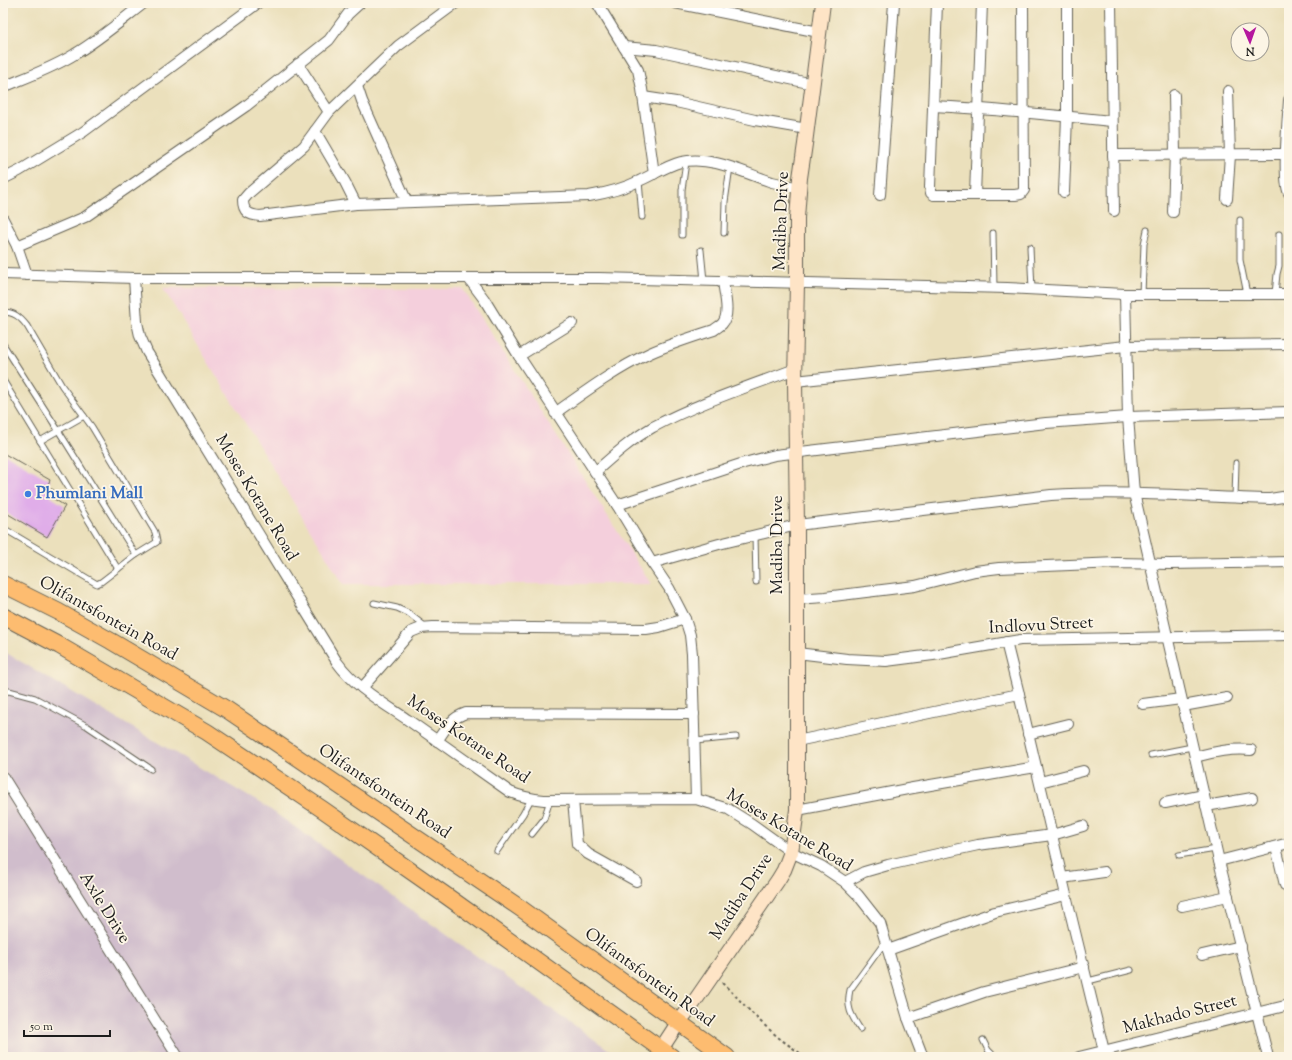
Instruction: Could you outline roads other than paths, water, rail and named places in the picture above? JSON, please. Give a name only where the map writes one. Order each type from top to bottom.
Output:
[{"type":"main road","name":"Olifantsfontein Road","points":[[3,584],[111,640],[226,709],[523,910],[727,1057]]},
{"type":"main road","points":[[3,616],[60,646],[207,732],[379,849],[667,1053]]},
{"type":"street","points":[[3,87],[43,71],[74,55],[100,38],[144,3]]},
{"type":"street","points":[[3,179],[19,171],[83,132],[258,3]]},
{"type":"street","points":[[17,246],[90,214],[246,106],[329,40],[348,14],[360,3]]},
{"type":"street","points":[[456,3],[398,46],[329,112],[304,146],[246,196],[243,200],[243,206],[246,212],[252,215],[260,216],[356,204],[589,196],[613,191],[639,181],[671,165],[681,162],[698,161],[710,162],[730,167],[773,182],[799,188]]},
{"type":"street","points":[[597,3],[638,70],[641,79],[654,174]]},
{"type":"street","points":[[676,3],[819,32]]},
{"type":"street","name":"Madiba Drive","points":[[667,1053],[678,1022],[778,880],[784,870],[791,852],[796,810],[797,741],[795,375],[798,283],[797,218],[799,188],[823,3]]},
{"type":"street","points":[[880,195],[894,3]]},
{"type":"street","points":[[937,3],[930,187],[931,193],[934,195],[1014,195],[1021,194],[1024,190],[1023,3]]},
{"type":"street","points":[[975,195],[982,3]]},
{"type":"street","points":[[1064,192],[1067,117],[1067,3]]},
{"type":"street","points":[[1111,3],[1114,211]]},
{"type":"street","points":[[624,47],[656,50],[813,84]]},
{"type":"street","points":[[298,64],[329,112]]},
{"type":"street","points":[[357,86],[407,202]]},
{"type":"street","points":[[1227,199],[1230,155],[1228,91]]},
{"type":"street","points":[[1173,212],[1175,154],[1174,95]]},
{"type":"street","points":[[643,97],[676,102],[755,120],[807,129]]},
{"type":"street","points":[[1289,100],[1286,187],[1289,193]]},
{"type":"street","points":[[933,106],[978,108],[1024,112],[1036,115],[1112,121]]},
{"type":"street","points":[[315,131],[356,204]]},
{"type":"street","points":[[1113,155],[1175,154],[1287,158]]},
{"type":"street","points":[[3,219],[17,246],[27,275]]},
{"type":"street","points":[[3,274],[134,278],[599,278],[1032,289],[1125,294],[1289,294]]},
{"type":"street","name":"Moses Kotane Road","points":[[134,278],[137,322],[140,336],[147,352],[337,662],[349,676],[362,688],[510,792],[531,799],[550,800],[696,800],[728,809],[791,852],[821,866],[845,882],[871,910],[880,923],[908,1018],[924,1057]]},
{"type":"street","points":[[469,279],[484,299],[518,356],[617,505],[669,588],[684,619],[690,635],[692,654],[696,800]]},
{"type":"street","points":[[555,413],[598,383],[632,363],[662,348],[714,330],[725,318],[726,310],[723,281]]},
{"type":"street","points":[[1125,294],[1128,417],[1134,493],[1216,849],[1258,1012],[1268,1057]]},
{"type":"street","points":[[518,356],[572,323]]},
{"type":"street","points":[[595,472],[621,450],[653,428],[693,408],[795,375],[1126,346],[1289,344]]},
{"type":"street","points":[[617,505],[744,463],[775,455],[1046,423],[1128,417],[1289,412]]},
{"type":"street","points":[[652,563],[719,544],[797,525],[1051,495],[1073,493],[1134,493],[1270,499],[1289,496]]},
{"type":"street","points":[[796,599],[915,586],[975,571],[999,568],[1117,563],[1170,564],[1289,562]]},
{"type":"street","points":[[362,688],[411,632],[421,628],[646,629],[659,628],[684,619]]},
{"type":"street","name":"Indlovu Street","points":[[797,653],[847,659],[886,660],[934,655],[1020,640],[1289,635]]},
{"type":"street","points":[[1006,642],[1104,1050]]},
{"type":"street","points":[[797,741],[1019,694]]},
{"type":"street","points":[[1143,704],[1182,703],[1227,698]]},
{"type":"street","points":[[437,741],[450,722],[458,716],[466,713],[694,714]]},
{"type":"street","points":[[1028,734],[1068,724]]},
{"type":"street","points":[[1194,752],[1238,749],[1251,750]]},
{"type":"street","points":[[796,810],[1036,767]]},
{"type":"street","points":[[1040,782],[1083,771]]},
{"type":"street","name":"Axle Drive","points":[[3,777],[178,1057]]},
{"type":"street","points":[[1165,803],[1252,798]]},
{"type":"street","points":[[574,800],[577,844],[588,854],[636,882]]},
{"type":"street","points":[[845,882],[864,872],[888,864],[978,845],[1052,835],[1082,826]]},
{"type":"street","points":[[1219,861],[1289,843]]},
{"type":"street","points":[[1276,847],[1286,885]]},
{"type":"street","points":[[1062,878],[1104,872]]},
{"type":"street","points":[[887,946],[995,912],[1066,895]]},
{"type":"street","points":[[1182,906],[1228,896]]},
{"type":"street","points":[[1202,955],[1241,946]]},
{"type":"street","points":[[908,1018],[984,992],[1084,967]]},
{"type":"street","name":"Makhado Street","points":[[1079,1057],[1289,1005]]},
{"type":"lane","points":[[682,235],[682,190],[686,162]]},
{"type":"lane","points":[[724,233],[725,202],[730,167]]},
{"type":"lane","points":[[639,181],[642,217]]},
{"type":"lane","points":[[1240,220],[1240,260],[1247,294]]},
{"type":"lane","points":[[1142,294],[1144,244],[1147,230]]},
{"type":"lane","points":[[993,233],[994,288]]},
{"type":"lane","points":[[1275,294],[1277,274],[1280,266],[1279,234]]},
{"type":"lane","points":[[1030,247],[1032,289]]},
{"type":"lane","points":[[701,250],[704,281]]},
{"type":"lane","points":[[3,312],[14,314],[21,318],[27,326],[62,386],[92,427],[156,532],[157,542],[136,555],[97,584],[3,528]]},
{"type":"lane","points":[[3,344],[136,555]]},
{"type":"lane","points":[[3,380],[118,569]]},
{"type":"lane","points":[[40,441],[84,416]]},
{"type":"lane","points":[[1235,498],[1236,463]]},
{"type":"lane","points":[[755,535],[756,582]]},
{"type":"lane","points":[[374,603],[408,612],[427,627]]},
{"type":"lane","points":[[3,692],[9,691],[34,698],[68,715],[151,769]]},
{"type":"lane","points":[[695,741],[736,737]]},
{"type":"lane","points":[[1151,755],[1194,752]]},
{"type":"lane","points":[[497,851],[523,814],[531,799]]},
{"type":"lane","points":[[532,834],[544,819],[550,800]]},
{"type":"lane","points":[[1179,855],[1216,849]]},
{"type":"lane","points":[[860,1028],[850,1013],[848,1000],[850,990],[887,946]]},
{"type":"lane","points":[[1088,981],[1132,970]]},
{"type":"lane","points":[[983,1040],[988,1050],[995,1057]]},
{"type":"place","name":"Phumlani Mall","points":[[28,494]]}]
